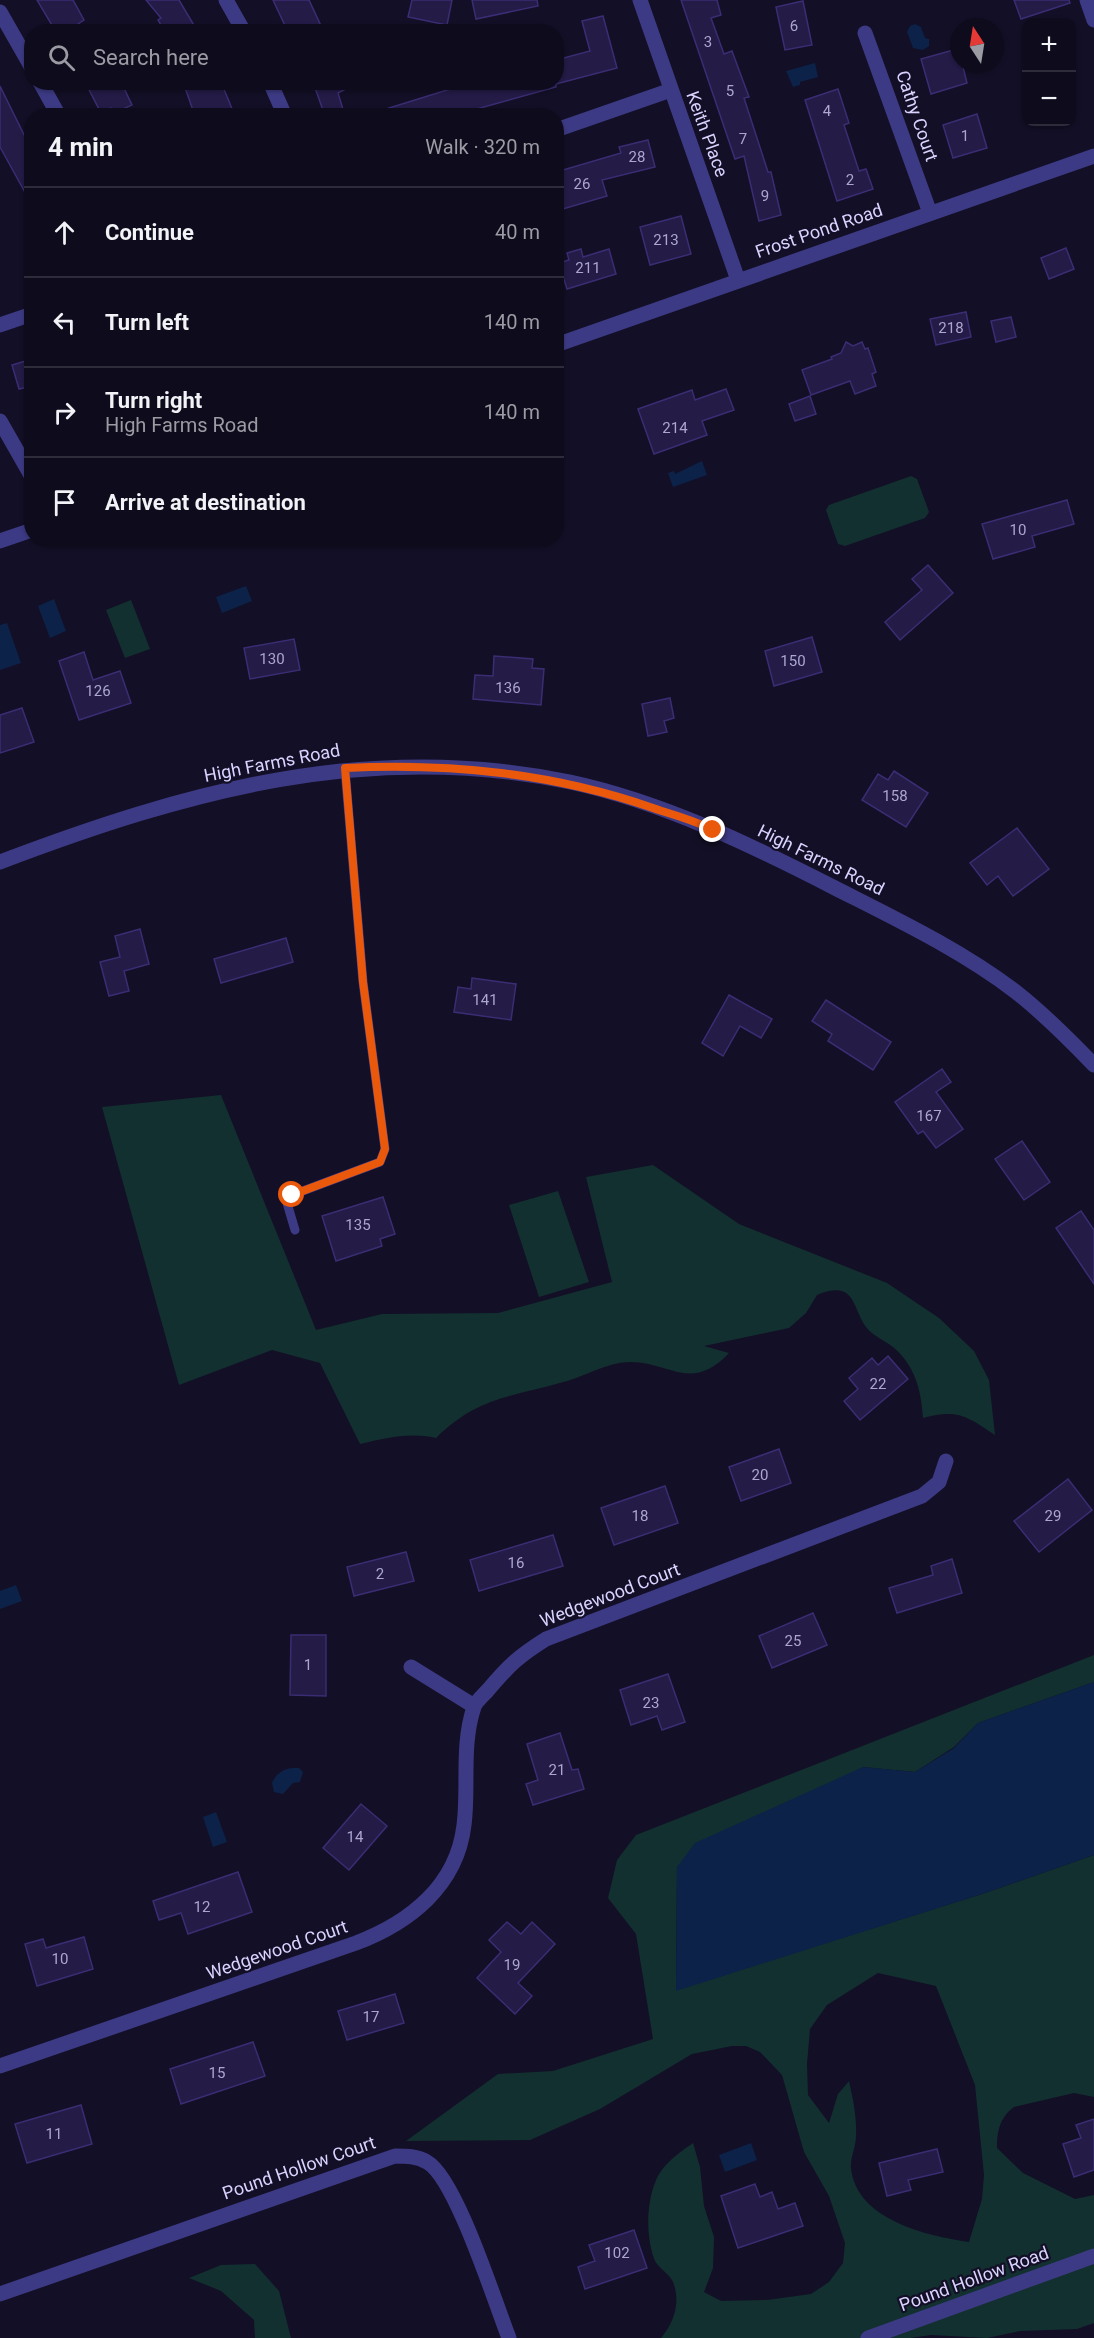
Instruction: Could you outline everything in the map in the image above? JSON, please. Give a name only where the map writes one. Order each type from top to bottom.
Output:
[{"type":"street","points":[[226,0],[240,24]]},
{"type":"street","name":"Keith Place","points":[[640,0],[738,280]]},
{"type":"street","points":[[1087,0],[1094,20]]},
{"type":"street","points":[[0,12],[24,54]]},
{"type":"street","name":"Cathy Court","points":[[865,33],[930,213]]},
{"type":"street","points":[[44,90],[55,108]]},
{"type":"street","points":[[274,90],[281,108]]},
{"type":"street","points":[[564,127],[671,90]]},
{"type":"street","name":"Frost Pond Road","points":[[564,342],[1094,156]]},
{"type":"street","points":[[0,325],[24,317]]},
{"type":"street","points":[[0,421],[24,463]]},
{"type":"street","points":[[0,541],[24,533]]},
{"type":"street","name":"High Farms Road","points":[[0,861],[148,808],[258,782],[345,768],[455,767],[527,774],[573,783],[627,798],[707,826],[785,862],[904,924],[994,977],[1059,1029],[1094,1065]]},
{"type":"street","name":"Wedgewood Court","points":[[0,2066],[356,1943],[404,1921],[442,1882],[458,1852],[464,1825],[466,1749],[474,1706],[512,1661],[546,1639],[916,1499],[932,1490],[939,1482],[946,1461]]},
{"type":"street","points":[[411,1667],[474,1706]]},
{"type":"street","name":"Pound Hollow Court","points":[[0,2294],[395,2156],[412,2157],[427,2162],[446,2183],[509,2338]]},
{"type":"street","name":"Pound Hollow Road","points":[[868,2338],[1094,2256]]},
{"type":"lane","points":[[295,1230],[287,1203],[292,1195],[380,1162],[385,1149],[363,982],[345,768]]},
{"type":"green space","points":[[911,476],[917,479],[929,512],[925,518],[845,546],[838,544],[826,510],[829,505]]},
{"type":"green space","points":[[131,600],[150,649],[125,658],[106,610]]},
{"type":"green space","points":[[221,1095],[316,1330],[382,1314],[498,1313],[612,1282],[586,1177],[653,1165],[739,1224],[887,1283],[939,1318],[974,1351],[989,1380],[995,1435],[969,1419],[954,1414],[923,1418],[916,1379],[907,1362],[893,1347],[866,1327],[851,1298],[839,1291],[817,1295],[806,1313],[789,1328],[704,1346],[729,1353],[714,1366],[701,1372],[676,1372],[635,1362],[613,1364],[567,1381],[513,1395],[482,1406],[452,1424],[436,1438],[407,1436],[360,1444],[320,1363],[272,1350],[179,1385],[102,1107]]},
{"type":"green space","points":[[558,1191],[589,1282],[539,1297],[509,1205]]},
{"type":"green space","points":[[1094,1655],[1094,1682],[978,1723],[954,1747],[915,1772],[863,1767],[677,1867],[676,1990],[982,1894],[1094,1855],[1094,2097],[1074,2093],[1014,2107],[1005,2115],[1000,2125],[997,2148],[1023,2173],[1075,2199],[1094,2195],[1094,2323],[1077,2329],[1020,2331],[987,2338],[931,2335],[910,2338],[661,2338],[673,2319],[676,2297],[672,2279],[657,2264],[652,2252],[649,2232],[650,2201],[655,2183],[662,2171],[671,2160],[693,2143],[700,2167],[704,2206],[714,2237],[713,2268],[704,2292],[721,2301],[767,2300],[811,2294],[829,2282],[843,2263],[845,2243],[829,2196],[804,2152],[782,2075],[760,2052],[746,2046],[732,2046],[692,2054],[600,2109],[530,2140],[406,2141],[498,2074],[553,2071],[653,2039],[636,1934],[608,1898],[617,1860],[636,1835]],"holes":[[[878,1973],[936,1986],[975,2085],[984,2175],[982,2199],[969,2242],[915,2230],[880,2213],[866,2201],[856,2186],[851,2168],[856,2129],[849,2081],[838,2094],[829,2123],[808,2095],[807,2064],[810,2029],[827,2005]]]},
{"type":"green space","points":[[255,2264],[279,2291],[291,2338],[255,2338],[254,2320],[221,2291],[189,2278],[221,2265]]},
{"type":"water","points":[[915,24],[921,27],[925,38],[929,39],[929,46],[923,50],[913,48],[907,32],[910,26]]},
{"type":"water","points":[[815,63],[818,77],[800,82],[800,85],[793,87],[786,71]]},
{"type":"water","points":[[702,461],[707,475],[673,487],[668,473],[674,471],[675,474]]},
{"type":"water","points":[[246,586],[252,601],[222,613],[216,597]]},
{"type":"water","points":[[54,599],[66,631],[50,638],[38,606]]},
{"type":"water","points":[[7,623],[21,663],[0,670],[0,625]]},
{"type":"water","points":[[16,1585],[22,1601],[0,1609],[0,1591]]},
{"type":"water","points":[[1094,1682],[1094,1855],[982,1894],[676,1991],[677,1867],[695,1843],[863,1767],[915,1772],[954,1748],[978,1723]]},
{"type":"water","points":[[299,1768],[303,1772],[300,1782],[293,1783],[283,1794],[274,1792],[272,1783],[277,1775],[287,1769]]},
{"type":"water","points":[[216,1812],[227,1842],[213,1847],[203,1817]]},
{"type":"water","points":[[751,2143],[757,2160],[725,2172],[719,2155]]},
{"type":"building","points":[[37,0],[73,0],[84,20],[78,24],[51,24]]},
{"type":"building","points":[[146,0],[179,0],[193,24],[160,24],[158,20],[161,18]]},
{"type":"building","points":[[273,0],[309,0],[320,24],[284,24]]},
{"type":"building","points":[[412,0],[452,0],[447,24],[408,17]]},
{"type":"building","points":[[472,0],[537,0],[538,6],[476,19]]},
{"type":"building","points":[[681,0],[717,0],[721,15],[711,18],[724,54],[732,51],[749,97],[744,98],[768,172],[771,172],[781,215],[759,221],[744,156],[735,159]]},
{"type":"building","points":[[1014,0],[1069,0],[1070,3],[1021,19]]},
{"type":"building","points":[[803,1],[812,45],[785,50],[776,7]]},
{"type":"building","points":[[603,16],[617,68],[564,82],[564,58],[590,51],[582,21]]},
{"type":"building","points":[[950,51],[950,72],[964,72],[967,83],[931,94],[921,59]]},
{"type":"building","points":[[0,86],[24,135],[24,190],[0,147]]},
{"type":"building","points":[[838,89],[849,123],[844,125],[859,171],[866,169],[873,189],[837,201],[805,100]]},
{"type":"building","points":[[89,90],[125,90],[132,105],[125,108],[98,108]]},
{"type":"building","points":[[186,90],[224,90],[232,108],[192,108]]},
{"type":"building","points":[[316,90],[344,90],[338,93],[343,108],[322,108]]},
{"type":"building","points":[[447,90],[545,90],[480,108],[389,108]]},
{"type":"building","points":[[977,114],[987,148],[953,158],[943,125]]},
{"type":"building","points":[[648,140],[655,167],[602,180],[607,196],[564,209],[564,170],[621,153],[619,147]]},
{"type":"building","points":[[681,216],[691,254],[650,265],[640,227]]},
{"type":"building","points":[[1066,248],[1074,269],[1049,279],[1041,258]]},
{"type":"building","points":[[581,249],[583,257],[609,249],[616,274],[567,289],[564,279],[564,262],[569,260],[567,253]]},
{"type":"building","points":[[966,312],[971,337],[936,345],[930,319]]},
{"type":"building","points":[[1011,317],[1016,337],[996,342],[991,321]]},
{"type":"building","points":[[846,342],[853,346],[862,342],[865,349],[868,348],[876,372],[872,374],[876,386],[855,394],[850,381],[811,395],[802,370],[832,359],[831,357],[841,353]]},
{"type":"building","points":[[24,361],[24,388],[19,389],[12,365]]},
{"type":"building","points":[[726,389],[734,410],[702,421],[707,435],[654,454],[638,409],[692,390],[695,400]]},
{"type":"building","points":[[810,396],[816,414],[795,421],[789,404]]},
{"type":"building","points":[[1067,500],[1074,524],[1032,536],[1035,547],[993,559],[982,524]]},
{"type":"building","points":[[928,565],[953,593],[900,640],[885,622],[922,590],[912,579]]},
{"type":"building","points":[[812,637],[822,672],[774,686],[765,651]]},
{"type":"building","points":[[294,639],[300,670],[250,679],[244,648]]},
{"type":"building","points":[[84,652],[93,680],[120,671],[131,703],[79,720],[59,661]]},
{"type":"building","points":[[494,656],[533,659],[532,668],[544,669],[541,705],[473,699],[475,675],[493,676]]},
{"type":"building","points":[[670,698],[674,718],[664,721],[667,732],[648,736],[642,704]]},
{"type":"building","points":[[22,708],[34,742],[0,753],[0,715]]},
{"type":"building","points":[[894,771],[928,793],[906,827],[862,800],[878,774],[888,780]]},
{"type":"building","points":[[1017,828],[1049,869],[1013,896],[998,876],[987,885],[970,863]]},
{"type":"building","points":[[140,929],[149,964],[124,971],[129,991],[109,996],[100,962],[120,957],[115,936]]},
{"type":"building","points":[[286,938],[293,962],[221,983],[214,959]]},
{"type":"building","points":[[472,978],[516,984],[511,1020],[454,1012],[458,987],[471,989]]},
{"type":"building","points":[[729,995],[772,1019],[761,1038],[740,1026],[723,1056],[702,1043]]},
{"type":"building","points":[[826,1000],[891,1042],[873,1070],[828,1041],[832,1034],[812,1021]]},
{"type":"building","points":[[942,1069],[951,1082],[936,1092],[963,1129],[936,1148],[923,1131],[918,1134],[895,1102]]},
{"type":"building","points":[[1022,1141],[1050,1182],[1024,1200],[995,1159]]},
{"type":"building","points":[[383,1197],[395,1234],[380,1239],[382,1246],[336,1261],[322,1216]]},
{"type":"building","points":[[1081,1211],[1094,1230],[1094,1284],[1056,1228]]},
{"type":"building","points":[[888,1356],[908,1379],[860,1420],[844,1401],[858,1389],[849,1378],[872,1358],[878,1365]]},
{"type":"building","points":[[779,1449],[791,1483],[741,1501],[729,1467]]},
{"type":"building","points":[[1068,1479],[1092,1510],[1039,1552],[1014,1521]]},
{"type":"building","points":[[665,1486],[678,1523],[614,1545],[601,1508]]},
{"type":"building","points":[[553,1535],[563,1566],[479,1591],[470,1560]]},
{"type":"building","points":[[406,1552],[414,1581],[354,1596],[347,1567]]},
{"type":"building","points":[[952,1559],[962,1593],[897,1613],[889,1588],[933,1575],[931,1566]]},
{"type":"building","points":[[813,1613],[827,1645],[772,1668],[759,1636]]},
{"type":"building","points":[[291,1635],[326,1635],[326,1696],[290,1695]]},
{"type":"building","points":[[668,1674],[685,1722],[662,1730],[657,1716],[631,1725],[620,1690]]},
{"type":"building","points":[[560,1733],[572,1770],[578,1769],[584,1789],[533,1805],[526,1784],[538,1780],[527,1744]]},
{"type":"building","points":[[361,1804],[387,1826],[349,1870],[323,1848]]},
{"type":"building","points":[[238,1872],[252,1912],[188,1934],[181,1913],[159,1920],[153,1901]]},
{"type":"building","points":[[507,1922],[521,1934],[532,1922],[555,1944],[518,1983],[532,1996],[515,2014],[477,1978],[501,1952],[489,1940]]},
{"type":"building","points":[[84,1937],[93,1969],[37,1986],[25,1944],[43,1939],[46,1948]]},
{"type":"building","points":[[395,1994],[404,2023],[347,2040],[338,2011]]},
{"type":"building","points":[[253,2042],[265,2076],[181,2104],[170,2069]]},
{"type":"building","points":[[81,2105],[92,2144],[27,2163],[15,2124]]},
{"type":"building","points":[[1094,2119],[1094,2170],[1074,2177],[1063,2144],[1081,2138],[1076,2125]]},
{"type":"building","points":[[937,2149],[943,2172],[908,2180],[911,2190],[887,2196],[879,2163]]},
{"type":"building","points":[[755,2184],[760,2197],[772,2192],[778,2209],[795,2203],[803,2226],[738,2248],[721,2196]]},
{"type":"building","points":[[634,2230],[647,2268],[585,2289],[578,2267],[595,2261],[589,2245]]},
{"type":"route","points":[[292,1195],[380,1162],[385,1149],[363,982],[345,768],[455,767],[527,774],[573,783],[627,798],[713,830]]}]
